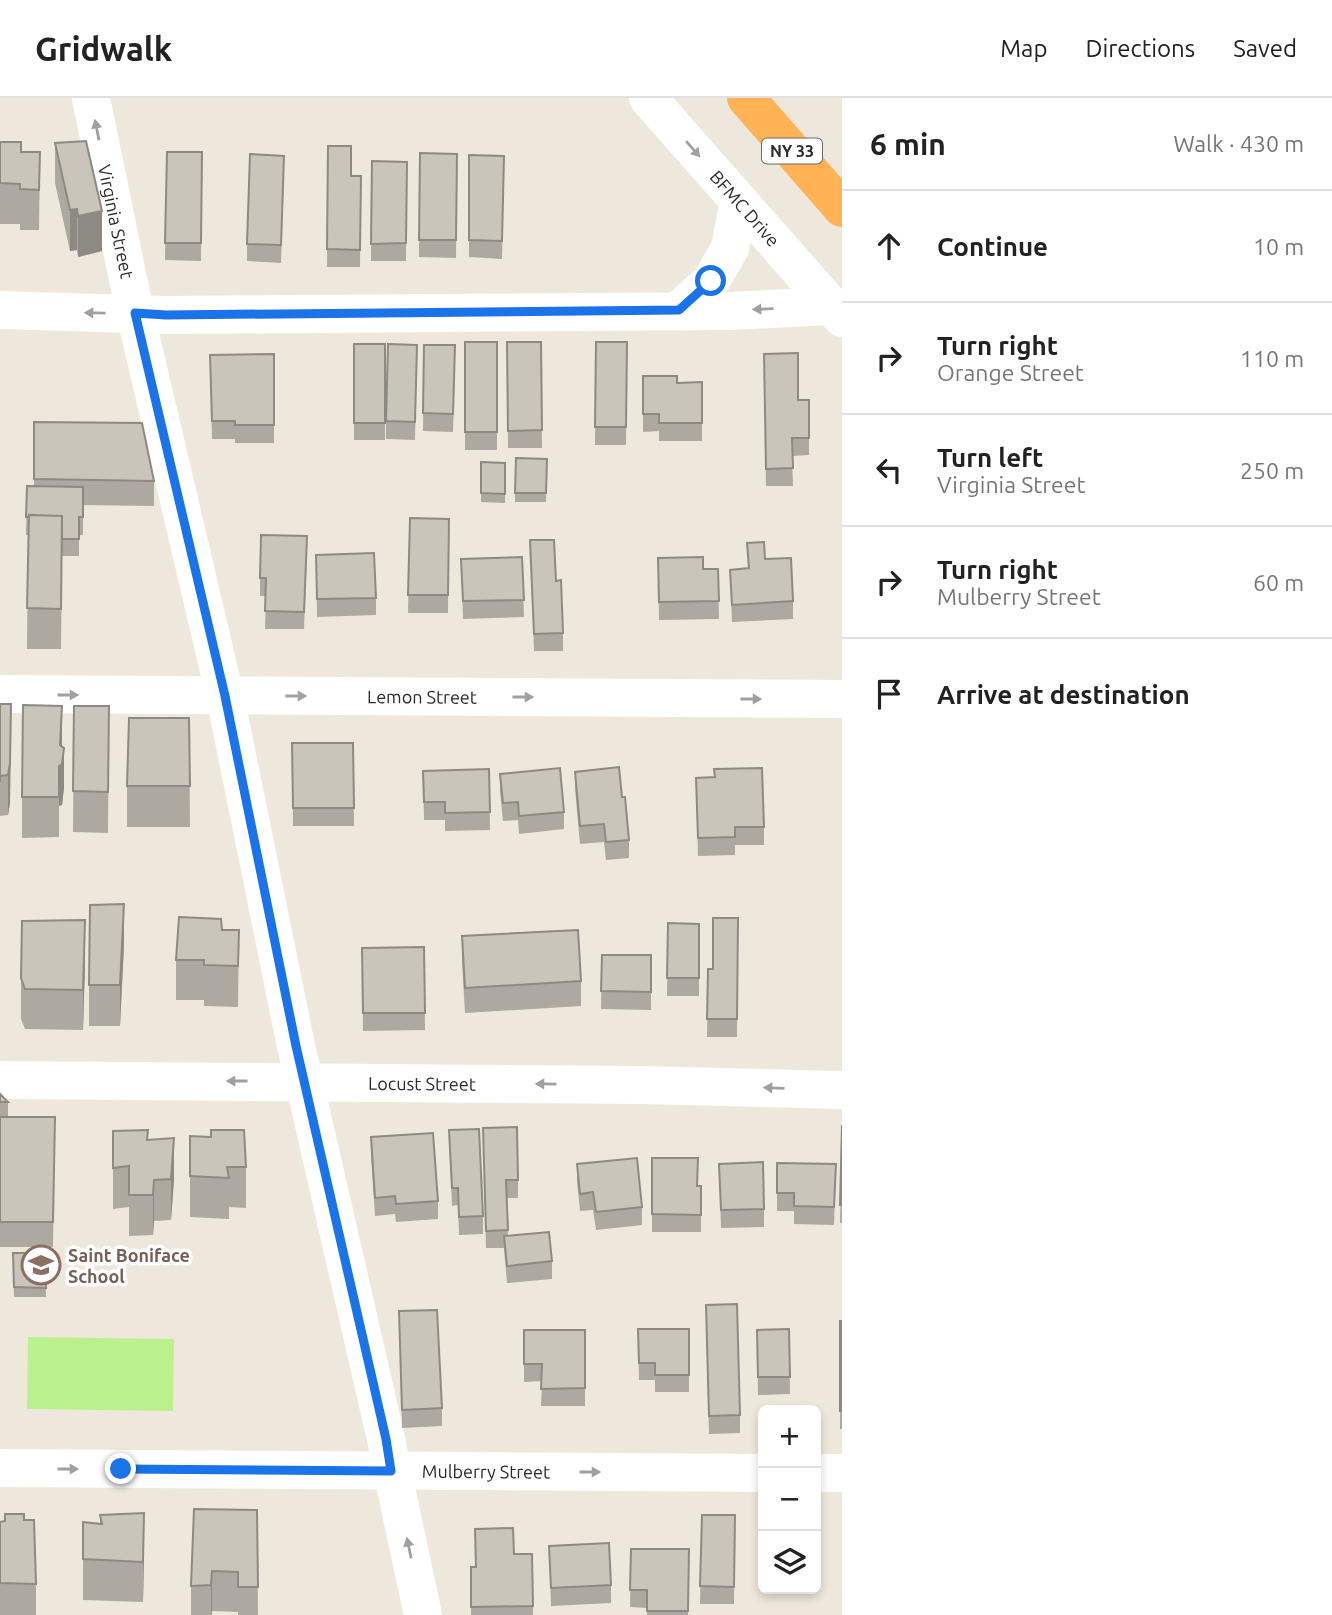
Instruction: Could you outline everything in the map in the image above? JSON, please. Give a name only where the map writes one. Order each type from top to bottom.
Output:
[{"type":"highway","name":"NY 33","points":[[746,98],[841,207]]},
{"type":"street","name":"Virginia Street","points":[[91,98],[135,313],[225,696],[296,1046],[386,1439],[423,1615]]},
{"type":"street","name":"BFMC Drive","points":[[648,98],[837,312]]},
{"type":"street","points":[[679,310],[711,281],[730,248],[739,201]]},
{"type":"street","points":[[0,310],[166,315],[679,310],[837,312]]},
{"type":"street","name":"Lemon Street","points":[[0,694],[842,699]]},
{"type":"street","name":"Locust Street","points":[[0,1080],[643,1085],[842,1090]]},
{"type":"street","name":"Mulberry Street","points":[[0,1468],[758,1473]]},
{"type":"street","points":[[821,1473],[842,1473]]},
{"type":"green space","points":[[28,1337],[174,1339],[173,1411],[27,1409]]},
{"type":"building","points":[[86,141],[102,211],[78,216],[77,209],[70,210],[55,143]]},
{"type":"building","points":[[0,142],[21,142],[21,152],[40,152],[39,190],[20,189],[20,184],[0,183]]},
{"type":"building","points":[[328,146],[351,146],[351,176],[361,176],[360,250],[327,249]]},
{"type":"building","points":[[167,152],[202,152],[201,243],[165,243]]},
{"type":"building","points":[[420,153],[457,154],[456,240],[419,240]]},
{"type":"building","points":[[250,154],[284,156],[281,245],[247,244]]},
{"type":"building","points":[[469,155],[504,156],[502,241],[469,240]]},
{"type":"building","points":[[372,161],[407,162],[406,243],[371,244]]},
{"type":"building","points":[[465,342],[497,342],[497,432],[465,432]]},
{"type":"building","points":[[507,342],[541,342],[542,430],[508,431]]},
{"type":"building","points":[[596,342],[627,342],[626,427],[595,427]]},
{"type":"building","points":[[354,344],[385,344],[385,423],[354,423]]},
{"type":"building","points":[[388,344],[417,345],[415,422],[386,421]]},
{"type":"building","points":[[424,345],[455,345],[453,414],[423,413]]},
{"type":"building","points":[[798,353],[798,400],[809,400],[809,438],[792,438],[793,468],[766,469],[764,354]]},
{"type":"building","points":[[274,354],[274,425],[235,425],[235,421],[212,421],[210,355]]},
{"type":"building","points":[[643,376],[677,376],[677,383],[702,382],[702,423],[659,423],[659,414],[643,414]]},
{"type":"building","points":[[34,422],[142,423],[154,481],[34,479]]},
{"type":"building","points":[[516,458],[547,459],[546,493],[515,493]]},
{"type":"building","points":[[481,462],[505,463],[505,494],[481,493]]},
{"type":"building","points":[[27,486],[83,487],[83,517],[79,517],[79,539],[62,539],[62,516],[26,517]]},
{"type":"building","points":[[29,515],[62,516],[61,609],[27,608]]},
{"type":"building","points":[[410,518],[449,519],[448,595],[408,595]]},
{"type":"building","points":[[261,535],[307,536],[304,612],[265,611],[266,578],[260,578]]},
{"type":"building","points":[[530,540],[554,540],[556,581],[561,580],[563,633],[534,634]]},
{"type":"building","points":[[764,542],[765,559],[791,558],[793,601],[732,605],[730,570],[749,568],[747,543]]},
{"type":"building","points":[[374,553],[376,598],[317,599],[316,555]]},
{"type":"building","points":[[522,557],[524,600],[463,601],[461,559]]},
{"type":"building","points":[[703,557],[703,569],[718,569],[719,601],[659,602],[658,558]]},
{"type":"building","points":[[0,704],[11,704],[10,763],[8,775],[0,776]]},
{"type":"building","points":[[23,705],[62,706],[60,745],[64,748],[62,764],[59,766],[59,797],[22,797]]},
{"type":"building","points":[[74,706],[109,706],[108,792],[73,791]]},
{"type":"building","points":[[129,718],[189,718],[190,786],[127,786]]},
{"type":"building","points":[[292,743],[353,743],[354,808],[293,808]]},
{"type":"building","points":[[619,767],[629,840],[606,842],[604,824],[580,826],[575,772]]},
{"type":"building","points":[[560,768],[564,812],[519,816],[518,802],[503,803],[500,774]]},
{"type":"building","points":[[762,768],[764,827],[735,827],[735,837],[698,838],[696,778],[715,777],[714,769]]},
{"type":"building","points":[[489,769],[490,812],[445,813],[445,802],[424,802],[423,771]]},
{"type":"building","points":[[124,904],[120,985],[89,985],[90,905]]},
{"type":"building","points":[[179,917],[221,919],[222,930],[239,930],[238,966],[204,965],[204,960],[176,960]]},
{"type":"building","points":[[713,918],[738,918],[737,1019],[707,1019],[708,969],[713,969]]},
{"type":"building","points":[[85,920],[83,990],[25,989],[21,978],[22,921]]},
{"type":"building","points":[[668,923],[699,924],[699,978],[667,978]]},
{"type":"building","points":[[578,930],[581,981],[465,988],[462,936]]},
{"type":"building","points":[[424,947],[425,1013],[363,1013],[362,948]]},
{"type":"building","points":[[602,955],[651,955],[651,992],[601,991]]},
{"type":"building","points":[[0,1094],[8,1102],[0,1102]]},
{"type":"building","points":[[0,1117],[55,1117],[53,1222],[0,1222]]},
{"type":"building","points":[[842,1125],[842,1205],[840,1205]]},
{"type":"building","points":[[517,1127],[518,1180],[506,1180],[508,1230],[486,1231],[483,1128]]},
{"type":"building","points":[[479,1129],[483,1216],[459,1217],[458,1188],[452,1188],[449,1130]]},
{"type":"building","points":[[148,1130],[147,1140],[174,1138],[171,1179],[154,1180],[153,1195],[129,1195],[129,1166],[113,1168],[113,1131]]},
{"type":"building","points":[[211,1130],[244,1130],[246,1167],[227,1167],[229,1178],[190,1176],[190,1136],[211,1137]]},
{"type":"building","points":[[433,1133],[438,1201],[396,1204],[395,1196],[375,1198],[371,1137]]},
{"type":"building","points":[[637,1158],[642,1207],[596,1212],[593,1192],[580,1194],[577,1164]]},
{"type":"building","points":[[652,1158],[698,1158],[697,1186],[701,1186],[701,1215],[652,1214]]},
{"type":"building","points":[[763,1162],[764,1209],[721,1210],[719,1164]]},
{"type":"building","points":[[777,1163],[836,1164],[834,1207],[794,1206],[794,1193],[777,1193]]},
{"type":"building","points":[[549,1232],[552,1261],[507,1266],[504,1236]]},
{"type":"building","points":[[13,1253],[45,1253],[46,1288],[14,1287]]},
{"type":"building","points":[[737,1304],[740,1415],[709,1416],[706,1305]]},
{"type":"building","points":[[437,1310],[442,1408],[402,1410],[399,1311]]},
{"type":"building","points":[[842,1321],[842,1411],[840,1411]]},
{"type":"building","points":[[638,1329],[689,1329],[689,1375],[655,1375],[655,1363],[639,1363]]},
{"type":"building","points":[[789,1329],[790,1377],[758,1377],[757,1330]]},
{"type":"building","points":[[524,1330],[585,1330],[585,1388],[541,1389],[542,1364],[524,1364]]},
{"type":"building","points":[[194,1509],[257,1510],[258,1587],[238,1587],[238,1572],[212,1571],[211,1585],[191,1586]]},
{"type":"building","points":[[144,1513],[143,1562],[83,1559],[83,1522],[102,1524],[100,1515]]},
{"type":"building","points":[[5,1514],[24,1514],[24,1520],[34,1520],[36,1584],[0,1583],[0,1522],[5,1521]]},
{"type":"building","points":[[702,1515],[735,1515],[734,1587],[700,1586]]},
{"type":"building","points":[[513,1528],[514,1554],[532,1554],[533,1606],[471,1607],[471,1567],[476,1567],[475,1529]]},
{"type":"building","points":[[609,1543],[611,1585],[551,1588],[549,1546]]},
{"type":"building","points":[[631,1549],[689,1549],[688,1611],[647,1611],[647,1590],[630,1590]]},
{"type":"place","name":"Saint Boniface School","points":[[41,1265]]},
{"type":"route","points":[[121,1469],[391,1471],[386,1439],[296,1046],[225,696],[135,313],[166,315],[679,310],[711,281]]}]
